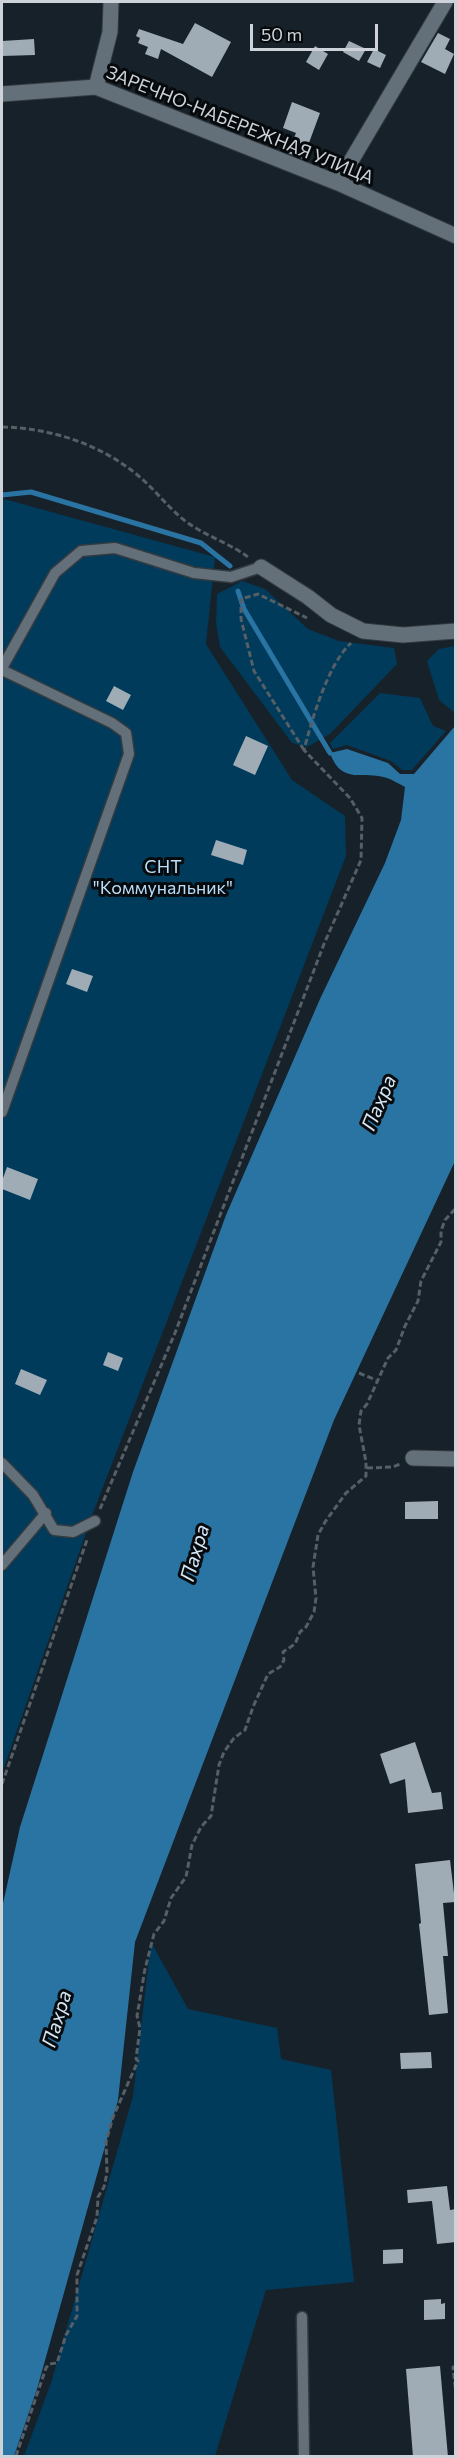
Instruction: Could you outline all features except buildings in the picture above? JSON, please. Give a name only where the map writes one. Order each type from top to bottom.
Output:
[{"type":"street","points":[[96,87],[110,32],[111,2]]},
{"type":"street","points":[[338,183],[445,2]]},
{"type":"street","name":"ЗАРЕЧНО-НАБЕРЕЖНАЯ УЛИЦА","points":[[2,94],[96,87],[338,183],[456,236]]},
{"type":"street","points":[[261,567],[308,597],[331,615],[363,632],[403,634],[456,631]]},
{"type":"street","points":[[413,1458],[456,1459]]},
{"type":"lane","points":[[2,1112],[129,754],[126,733],[112,723],[2,669],[55,573],[81,551],[115,548],[194,573],[231,577],[261,567]]},
{"type":"lane","points":[[2,1463],[33,1495],[46,1513],[54,1530],[73,1532],[95,1521]]},
{"type":"lane","points":[[2,1565],[46,1513]]},
{"type":"lane","points":[[302,2317],[304,2457]]},
{"type":"path","points":[[2,427],[22,428],[65,436],[102,451],[142,478],[172,511],[189,524],[244,554],[261,567]]},
{"type":"path","points":[[2,1784],[95,1521],[175,1333],[324,944],[361,860],[362,818],[350,798],[304,750],[254,671],[241,619],[241,599],[258,594],[309,619]]},
{"type":"path","points":[[304,750],[314,712],[345,649],[363,632]]},
{"type":"path","points":[[16,2457],[46,2368],[49,2364],[57,2363],[60,2358],[66,2335],[77,2316],[77,2275],[97,2217],[98,2197],[104,2187],[107,2173],[106,2142],[113,2116],[138,2061],[136,2059],[140,2028],[137,2016],[154,1934],[164,1922],[171,1898],[186,1876],[192,1845],[201,1827],[211,1816],[219,1765],[224,1752],[234,1738],[245,1730],[268,1674],[280,1667],[284,1660],[283,1652],[297,1641],[300,1632],[308,1624],[314,1612],[316,1598],[313,1567],[318,1535],[346,1493],[366,1476],[360,1415],[388,1358],[396,1350],[418,1301],[421,1281],[441,1242],[445,1220],[456,1208]]},
{"type":"path","points":[[359,1373],[376,1380]]},
{"type":"path","points":[[367,1468],[393,1467],[413,1458]]},
{"type":"path","points":[[456,2367],[453,2367],[456,2395]]},
{"type":"green space","name":"СНТ \"Коммунальник\"","points":[[2,500],[215,557],[206,644],[292,780],[345,816],[346,856],[93,1513],[2,1773]]},
{"type":"green space","points":[[242,581],[265,589],[308,629],[339,641],[394,648],[397,664],[330,734],[307,747],[292,743],[220,647],[216,623],[217,594]]},
{"type":"green space","points":[[455,646],[456,713],[439,700],[427,661],[439,649]]},
{"type":"green space","points":[[380,693],[420,698],[433,726],[446,731],[412,770],[402,770],[391,761],[347,745],[333,749],[330,743]]},
{"type":"green space","points":[[151,1942],[188,2009],[277,2028],[281,2059],[331,2070],[354,2282],[266,2290],[215,2456],[24,2456],[51,2383],[133,2096]]},
{"type":"water","name":"Пахра","points":[[455,726],[455,1161],[334,1420],[135,1942],[118,2100],[37,2389],[14,2456],[2,2456],[2,1908],[20,1827],[133,1472],[226,1215],[320,999],[385,863],[401,820],[405,787],[387,778],[347,773],[335,763],[330,753],[347,749],[388,763],[400,774],[414,774]]},
{"type":"waterway","points":[[2,495],[31,492],[201,543],[230,566]]},
{"type":"waterway","points":[[238,591],[244,609],[330,753]]}]
